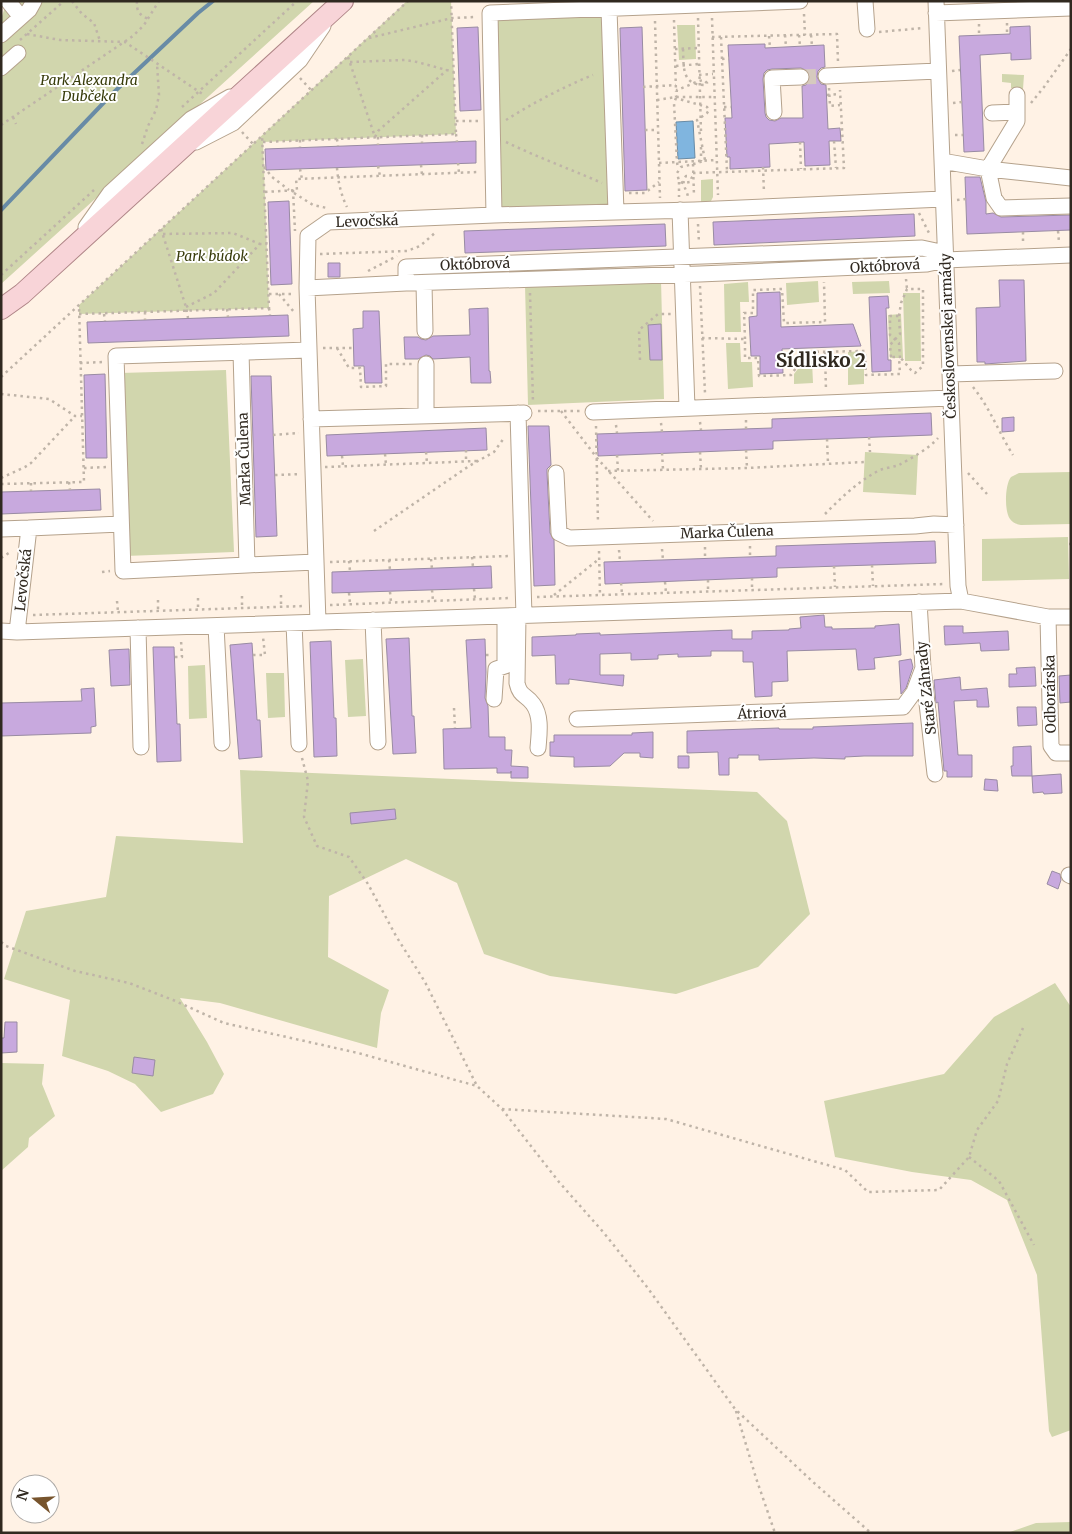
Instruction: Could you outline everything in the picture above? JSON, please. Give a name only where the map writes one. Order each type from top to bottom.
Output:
[{"type":"main road","points":[[1,317],[22,294],[71,248],[339,6]]},
{"type":"main road","points":[[1,309],[22,294]]},
{"type":"street","points":[[1,35],[29,10],[34,1]]},
{"type":"street","points":[[865,1],[870,31]]},
{"type":"street","points":[[1,24],[17,4]]},
{"type":"street","points":[[494,215],[490,13],[704,5],[802,5]]},
{"type":"street","points":[[179,150],[233,123],[300,60],[339,6]]},
{"type":"street","points":[[936,7],[1071,8]]},
{"type":"street","name":"Československej armády","points":[[936,7],[942,161],[948,199],[945,258],[956,374],[951,398],[958,586],[961,601]]},
{"type":"street","points":[[609,9],[616,212]]},
{"type":"street","points":[[1,68],[17,48]]},
{"type":"street","points":[[835,78],[938,71]]},
{"type":"street","points":[[774,112],[772,78],[801,77]]},
{"type":"street","points":[[71,248],[110,193],[191,119],[253,84]]},
{"type":"street","points":[[1017,95],[1017,122],[988,169],[994,198],[1001,208],[1071,206]]},
{"type":"street","points":[[992,113],[1017,112]]},
{"type":"street","points":[[942,161],[988,169],[1071,178]]},
{"type":"street","points":[[687,408],[681,256],[692,209],[948,199]]},
{"type":"street","name":"Levočská","points":[[313,350],[307,291],[308,236],[328,222],[692,209]]},
{"type":"street","name":"Októbrová","points":[[406,283],[406,267],[922,248],[936,252],[945,258]]},
{"type":"street","name":"Októbrová","points":[[307,291],[406,283],[681,275],[927,264],[945,258],[1065,251]]},
{"type":"street","points":[[424,283],[425,331]]},
{"type":"street","points":[[316,562],[123,571],[116,356],[313,350],[311,419],[316,562],[318,622]]},
{"type":"street","name":"Marka Čulena","points":[[241,352],[247,565]]},
{"type":"street","points":[[426,364],[426,416]]},
{"type":"street","points":[[956,374],[1055,371]]},
{"type":"street","points":[[594,412],[951,398]]},
{"type":"street","points":[[311,419],[523,415],[522,556],[516,616],[517,683],[519,692],[534,705],[539,721],[538,748]]},
{"type":"street","name":"Marka Čulena","points":[[556,474],[559,533],[569,538],[898,527],[934,524],[956,525]]},
{"type":"street","name":"Levočská","points":[[1,529],[121,524]]},
{"type":"street","name":"Levočská","points":[[17,632],[29,528]]},
{"type":"street","points":[[1,631],[216,626],[961,601],[1048,618],[1071,617]]},
{"type":"street","name":"Staré Záhrady","points":[[919,602],[922,668],[935,774]]},
{"type":"street","points":[[494,699],[496,669],[505,666],[516,616]]},
{"type":"street","name":"Odborárska","points":[[1048,618],[1051,746],[1056,753],[1071,753]]},
{"type":"street","points":[[373,620],[378,742]]},
{"type":"street","points":[[294,623],[298,744]]},
{"type":"street","points":[[216,626],[222,743]]},
{"type":"street","points":[[138,628],[141,746]]},
{"type":"street","name":"Átriová","points":[[577,719],[903,707],[914,692],[922,668]]},
{"type":"path","points":[[17,48],[28,34],[64,1]]},
{"type":"path","points":[[72,1],[82,14],[94,23],[100,41]]},
{"type":"path","points":[[137,1],[139,13],[149,19]]},
{"type":"path","points":[[1,124],[125,42],[139,31],[149,19],[159,1]]},
{"type":"path","points":[[1,377],[408,1]]},
{"type":"path","points":[[451,1],[457,142]]},
{"type":"path","points":[[704,5],[712,38],[718,209]]},
{"type":"path","points":[[703,161],[699,48],[704,5]]},
{"type":"path","points":[[802,5],[805,35]]},
{"type":"path","points":[[674,6],[676,66],[676,97],[674,103],[679,170],[677,173],[692,209]]},
{"type":"path","points":[[654,7],[660,211]]},
{"type":"path","points":[[368,38],[452,18],[490,16]]},
{"type":"path","points":[[1006,19],[1007,34]]},
{"type":"path","points":[[979,20],[979,35]]},
{"type":"path","points":[[870,31],[928,27]]},
{"type":"path","points":[[28,34],[60,40],[125,42],[157,64],[159,95],[156,110],[142,144]]},
{"type":"path","points":[[694,173],[763,169],[844,168],[840,94],[835,78],[837,34],[712,38]]},
{"type":"path","points":[[785,35],[786,47]]},
{"type":"path","points":[[799,35],[800,46]]},
{"type":"path","points":[[811,35],[812,46]]},
{"type":"path","points":[[769,36],[770,48]]},
{"type":"path","points":[[721,37],[727,171]]},
{"type":"path","points":[[675,49],[699,48]]},
{"type":"path","points":[[676,92],[694,84],[700,81],[704,80],[707,83],[705,86],[694,84],[685,75],[683,49]]},
{"type":"path","points":[[1017,112],[1027,107],[1071,49]]},
{"type":"path","points":[[453,50],[458,50]]},
{"type":"path","points":[[348,57],[378,145]]},
{"type":"path","points":[[722,59],[729,58]]},
{"type":"path","points":[[350,62],[405,60],[454,72]]},
{"type":"path","points":[[676,66],[699,64]]},
{"type":"path","points":[[376,137],[378,131],[447,70]]},
{"type":"path","points":[[699,75],[714,74]]},
{"type":"path","points":[[492,129],[575,82],[593,75]]},
{"type":"path","points":[[835,78],[829,84],[830,106],[840,105]]},
{"type":"path","points":[[714,82],[723,81]]},
{"type":"path","points":[[644,87],[676,85]]},
{"type":"path","points":[[455,93],[459,92]]},
{"type":"path","points":[[828,95],[840,94]]},
{"type":"path","points":[[657,100],[676,97],[714,97]]},
{"type":"path","points":[[676,97],[707,107],[707,113],[700,117]]},
{"type":"path","points":[[724,107],[731,107]]},
{"type":"path","points":[[13,117],[16,124]]},
{"type":"path","points":[[456,121],[492,129],[627,193],[645,193],[659,182]]},
{"type":"path","points":[[645,130],[658,130]]},
{"type":"path","points":[[263,142],[456,134]]},
{"type":"path","points":[[262,135],[270,316]]},
{"type":"path","points":[[422,135],[422,143]]},
{"type":"path","points":[[337,139],[338,146]]},
{"type":"path","points":[[300,140],[300,148]]},
{"type":"path","points":[[834,141],[836,168]]},
{"type":"path","points":[[800,142],[801,169]]},
{"type":"path","points":[[835,155],[843,154]]},
{"type":"path","points":[[679,170],[693,163],[716,160]]},
{"type":"path","points":[[458,163],[458,173]]},
{"type":"path","points":[[658,163],[693,163]]},
{"type":"path","points":[[693,163],[692,209],[699,255]]},
{"type":"path","points":[[421,165],[422,175]]},
{"type":"path","points":[[378,166],[380,176]]},
{"type":"path","points":[[264,167],[272,177],[313,205],[332,209]]},
{"type":"path","points":[[337,168],[344,202],[355,221]]},
{"type":"path","points":[[300,169],[302,179]]},
{"type":"path","points":[[763,169],[764,207]]},
{"type":"path","points":[[265,192],[297,190],[296,179],[493,172]]},
{"type":"path","points":[[679,180],[684,183],[688,204],[692,209]]},
{"type":"path","points":[[948,199],[966,199]]},
{"type":"path","points":[[912,200],[932,238]]},
{"type":"path","points":[[363,273],[420,246],[452,218]]},
{"type":"path","points":[[161,229],[187,309],[188,318]]},
{"type":"path","points":[[1058,231],[1065,251]]},
{"type":"path","points":[[1023,232],[1023,248]]},
{"type":"path","points":[[163,234],[233,233],[260,244],[267,244]]},
{"type":"path","points":[[187,309],[214,294],[260,244]]},
{"type":"path","points":[[319,254],[407,251]]},
{"type":"path","points":[[700,274],[705,407]]},
{"type":"path","points":[[906,278],[907,289],[901,303],[899,316],[900,334],[890,345],[891,357],[900,357],[915,373],[923,366],[923,289],[907,289]]},
{"type":"path","points":[[374,531],[494,452],[523,415],[529,280]]},
{"type":"path","points":[[832,281],[823,282],[825,322],[784,323],[782,289],[753,290],[753,313],[744,313],[745,358],[758,358],[759,376],[791,375],[807,352],[865,351],[866,375],[900,374],[899,343],[890,335],[890,316],[899,316]]},
{"type":"path","points":[[268,294],[307,291]]},
{"type":"path","points":[[279,294],[298,317]]},
{"type":"path","points":[[1,484],[84,482],[83,393],[80,363],[79,305]]},
{"type":"path","points":[[79,314],[187,309],[269,308]]},
{"type":"path","points":[[227,309],[228,317]]},
{"type":"path","points":[[145,312],[145,320]]},
{"type":"path","points":[[104,314],[105,321]]},
{"type":"path","points":[[640,360],[639,330],[658,314],[683,314]]},
{"type":"path","points":[[702,338],[744,339]]},
{"type":"path","points":[[337,348],[349,368],[360,368],[361,387],[386,386],[386,364],[426,364]]},
{"type":"path","points":[[313,350],[354,348]]},
{"type":"path","points":[[825,352],[826,403]]},
{"type":"path","points":[[80,363],[116,362]]},
{"type":"path","points":[[956,374],[984,401],[1003,440],[1013,455]]},
{"type":"path","points":[[1,394],[49,399],[75,416],[82,416]]},
{"type":"path","points":[[523,415],[561,411],[594,412],[600,595]]},
{"type":"path","points":[[561,411],[596,458],[653,521]]},
{"type":"path","points":[[1,478],[25,468],[31,463],[75,416]]},
{"type":"path","points":[[273,435],[302,433]]},
{"type":"path","points":[[824,514],[847,492],[867,478],[882,469],[898,465],[930,446],[941,436]]},
{"type":"path","points":[[869,437],[870,452]]},
{"type":"path","points":[[827,439],[828,464]]},
{"type":"path","points":[[466,450],[466,461]]},
{"type":"path","points":[[746,450],[748,468]]},
{"type":"path","points":[[426,452],[427,463]]},
{"type":"path","points":[[700,452],[701,469]]},
{"type":"path","points":[[662,453],[663,470]]},
{"type":"path","points":[[385,454],[386,465]]},
{"type":"path","points":[[617,455],[618,471]]},
{"type":"path","points":[[342,456],[343,466]]},
{"type":"path","points":[[321,467],[478,461]]},
{"type":"path","points":[[608,471],[748,468],[864,462]]},
{"type":"path","points":[[84,468],[120,467]]},
{"type":"path","points":[[965,469],[987,494]]},
{"type":"path","points":[[275,475],[304,474]]},
{"type":"path","points":[[69,482],[70,490]]},
{"type":"path","points":[[31,483],[31,491]]},
{"type":"path","points":[[316,562],[522,556]]},
{"type":"path","points":[[472,557],[473,567]]},
{"type":"path","points":[[431,559],[432,568]]},
{"type":"path","points":[[553,596],[599,559]]},
{"type":"path","points":[[389,560],[390,570]]},
{"type":"path","points":[[349,561],[350,572]]},
{"type":"path","points":[[872,565],[873,586]]},
{"type":"path","points":[[834,566],[835,587]]},
{"type":"path","points":[[752,578],[752,590]]},
{"type":"path","points":[[708,580],[708,591]]},
{"type":"path","points":[[664,582],[666,593]]},
{"type":"path","points":[[621,583],[622,594]]},
{"type":"path","points":[[474,588],[475,599]]},
{"type":"path","points":[[432,590],[433,601]]},
{"type":"path","points":[[390,592],[391,602]]},
{"type":"path","points":[[349,593],[350,604]]},
{"type":"path","points":[[281,595],[281,606]]},
{"type":"path","points":[[242,596],[242,608]]},
{"type":"path","points":[[198,598],[198,609]]},
{"type":"path","points":[[158,600],[158,610]]},
{"type":"path","points":[[117,601],[118,612]]},
{"type":"path","points":[[253,656],[264,654],[263,633]]},
{"type":"path","points":[[175,657],[182,657],[181,636]]},
{"type":"path","points":[[486,656],[491,655]]},
{"type":"path","points":[[454,708],[455,728]]},
{"type":"path","points":[[298,744],[308,780],[304,817],[318,846],[349,857],[368,884],[396,936],[425,982],[477,1086],[502,1109],[559,1182],[604,1233],[647,1287],[735,1409],[871,1533]]},
{"type":"path","points":[[1,942],[6,946],[76,971],[129,983],[224,1023],[358,1053],[477,1086]]},
{"type":"path","points":[[502,1109],[666,1119],[845,1170],[868,1192],[938,1190],[969,1157],[977,1130],[998,1101],[1007,1064],[1022,1028]]},
{"type":"path","points":[[969,1157],[999,1181],[1034,1245]]},
{"type":"path","points":[[735,1409],[775,1533]]},
{"type":"green space","name":"Park Alexandra Dubčeka","points":[[7,1],[314,1],[1,284],[1,19]]},
{"type":"green space","name":"Park búdok","points":[[407,1],[451,1],[456,134],[263,142],[269,308],[79,314],[79,305]]},
{"type":"green space","points":[[614,4],[618,208],[490,211],[494,6]]},
{"type":"green space","points":[[677,25],[695,25],[696,59],[679,60]]},
{"type":"green space","points":[[1002,74],[1024,75],[1023,89],[1011,88],[1011,83],[1002,82]]},
{"type":"green space","points":[[713,179],[713,197],[710,203],[701,206],[701,180]]},
{"type":"green space","points":[[661,280],[664,399],[528,405],[525,285]]},
{"type":"green space","points":[[818,281],[819,302],[787,305],[786,283]]},
{"type":"green space","points":[[889,281],[890,293],[853,294],[852,282]]},
{"type":"green space","points":[[748,282],[749,302],[740,302],[741,332],[725,332],[724,284]]},
{"type":"green space","points":[[903,293],[920,293],[921,361],[905,361]]},
{"type":"green space","points":[[901,314],[903,358],[890,358],[888,315]]},
{"type":"green space","points":[[726,343],[740,343],[741,362],[752,362],[753,387],[728,389]]},
{"type":"green space","points":[[864,351],[864,384],[848,385],[848,352]]},
{"type":"green space","points":[[804,361],[812,361],[813,383],[794,384],[794,374]]},
{"type":"green space","points":[[226,370],[234,552],[125,556],[120,373]]},
{"type":"green space","points":[[865,452],[918,455],[916,495],[863,492]]},
{"type":"green space","points":[[1071,472],[1071,524],[1021,525],[1010,519],[1006,498],[1007,485],[1011,477],[1019,473]]},
{"type":"green space","points":[[1068,537],[1069,579],[982,581],[982,539]]},
{"type":"green space","points":[[363,659],[366,716],[348,717],[345,660]]},
{"type":"green space","points":[[205,665],[207,718],[189,719],[188,666]]},
{"type":"green space","points":[[266,673],[284,673],[285,717],[268,718]]},
{"type":"green space","points":[[240,770],[757,792],[787,821],[810,914],[758,967],[676,994],[550,976],[484,954],[457,883],[406,859],[329,896],[328,957],[389,990],[381,1013],[377,1048],[220,1003],[180,998],[224,1074],[213,1094],[161,1112],[135,1084],[108,1071],[62,1056],[70,1000],[4,979],[26,911],[106,897],[116,836],[243,843]]},
{"type":"green space","points":[[1055,983],[1071,1007],[1071,1430],[1052,1437],[1049,1431],[1037,1275],[1007,1200],[971,1180],[912,1172],[835,1157],[824,1101],[944,1074],[994,1017]]},
{"type":"green space","points":[[1,1063],[44,1064],[42,1084],[55,1116],[29,1138],[28,1147],[1,1171]]},
{"type":"green space","points":[[1071,1522],[1071,1533],[1007,1533],[1036,1523]]},
{"type":"water","points":[[693,121],[695,158],[678,159],[676,122]]},
{"type":"building","points":[[1030,26],[1031,59],[1011,60],[1011,53],[980,55],[984,151],[964,152],[959,36],[1010,34],[1010,27]]},
{"type":"building","points":[[478,27],[481,110],[460,111],[457,28]]},
{"type":"building","points":[[642,27],[647,190],[625,191],[620,28]]},
{"type":"building","points":[[765,44],[765,48],[824,45],[825,67],[818,71],[817,77],[821,84],[826,85],[828,129],[840,128],[841,141],[829,141],[830,165],[805,166],[804,142],[769,144],[770,167],[730,169],[730,157],[727,157],[725,118],[732,118],[728,45]],"holes":[[[801,68],[809,72],[810,77],[806,85],[802,86],[803,118],[769,120],[765,113],[764,73],[772,69]]]},
{"type":"building","points":[[476,141],[476,163],[266,170],[265,149]]},
{"type":"building","points":[[965,177],[980,177],[986,202],[986,214],[993,213],[1001,217],[1071,215],[1071,230],[967,234]]},
{"type":"building","points":[[289,201],[292,284],[271,285],[268,202]]},
{"type":"building","points":[[914,214],[915,236],[714,245],[713,222]]},
{"type":"building","points":[[665,224],[666,246],[465,253],[464,231]]},
{"type":"building","points":[[328,263],[340,263],[340,277],[328,277]]},
{"type":"building","points":[[999,280],[1024,280],[1026,361],[985,364],[985,362],[977,362],[976,308],[1000,307]]},
{"type":"building","points":[[780,292],[781,327],[853,324],[861,346],[782,349],[783,373],[760,374],[760,356],[751,356],[749,317],[757,316],[757,293]]},
{"type":"building","points":[[888,296],[889,308],[886,308],[888,360],[891,360],[891,371],[872,372],[869,297]]},
{"type":"building","points":[[488,308],[489,371],[491,383],[471,383],[470,357],[433,359],[426,355],[418,359],[405,359],[404,337],[418,337],[426,340],[433,336],[470,335],[469,309]]},
{"type":"building","points":[[363,311],[379,311],[382,383],[365,383],[364,366],[354,366],[353,329],[363,328]]},
{"type":"building","points":[[288,315],[289,336],[88,343],[87,322]]},
{"type":"building","points":[[661,324],[662,360],[650,360],[648,325]]},
{"type":"building","points":[[105,374],[107,458],[86,458],[84,375]]},
{"type":"building","points":[[251,376],[271,376],[277,536],[256,537]]},
{"type":"building","points":[[931,413],[932,435],[773,441],[773,449],[598,456],[597,434],[772,428],[772,419]]},
{"type":"building","points":[[1014,417],[1014,431],[1002,432],[1002,418]]},
{"type":"building","points":[[528,426],[549,426],[551,465],[547,469],[547,473],[550,533],[554,540],[555,585],[534,586]]},
{"type":"building","points":[[486,428],[487,450],[327,456],[326,435]]},
{"type":"building","points":[[100,489],[101,510],[1,514],[1,492]]},
{"type":"building","points":[[935,541],[936,563],[777,568],[777,577],[605,584],[604,562],[776,556],[776,546]]},
{"type":"building","points":[[491,566],[492,588],[332,593],[332,572]]},
{"type":"building","points":[[824,615],[825,627],[832,627],[832,629],[875,628],[875,626],[899,624],[901,655],[874,658],[875,669],[858,670],[856,649],[787,651],[788,681],[772,682],[772,696],[755,697],[753,662],[743,662],[743,651],[711,651],[711,656],[678,657],[678,654],[658,655],[658,659],[631,660],[631,653],[600,654],[600,675],[624,675],[623,686],[569,679],[569,684],[556,684],[555,655],[532,656],[532,637],[600,633],[600,635],[732,630],[732,639],[752,639],[752,631],[801,628],[800,617]]},
{"type":"building","points":[[944,626],[963,626],[963,633],[1008,631],[1009,650],[981,651],[980,643],[945,645]]},
{"type":"building","points":[[409,638],[412,716],[414,716],[416,753],[393,754],[386,639]]},
{"type":"building","points":[[485,639],[485,698],[488,706],[489,737],[505,737],[505,750],[512,750],[511,766],[528,767],[528,778],[511,778],[511,773],[497,773],[497,768],[444,769],[443,729],[471,728],[466,640]]},
{"type":"building","points":[[331,641],[337,756],[314,757],[310,642]]},
{"type":"building","points":[[252,643],[257,720],[260,720],[262,757],[239,759],[230,645]]},
{"type":"building","points":[[153,647],[174,647],[177,724],[180,724],[181,761],[157,762]]},
{"type":"building","points":[[129,649],[130,685],[111,686],[109,650]]},
{"type":"building","points":[[911,659],[913,667],[906,688],[901,694],[899,661]]},
{"type":"building","points":[[1035,667],[1036,686],[1009,687],[1009,674],[1017,674],[1016,668]]},
{"type":"building","points":[[1071,675],[1071,702],[1060,703],[1059,676]]},
{"type":"building","points":[[960,677],[961,690],[987,688],[989,707],[977,707],[977,700],[954,701],[958,755],[972,755],[972,777],[947,777],[947,771],[944,771],[938,702],[936,703],[934,680]]},
{"type":"building","points":[[94,688],[96,726],[91,727],[91,733],[1,736],[1,703],[82,701],[81,689]]},
{"type":"building","points":[[1017,707],[1036,707],[1037,725],[1018,726]]},
{"type":"building","points":[[913,723],[913,756],[759,760],[759,755],[738,755],[738,758],[729,758],[729,775],[719,775],[718,752],[687,753],[687,731],[779,728],[813,729],[813,727]]},
{"type":"building","points":[[653,732],[653,758],[640,757],[640,753],[624,753],[610,766],[574,767],[574,757],[550,756],[550,742],[554,742],[554,735],[632,735],[632,733]]},
{"type":"building","points":[[1031,746],[1032,776],[1012,776],[1013,747]]},
{"type":"building","points":[[678,756],[689,756],[689,768],[678,768]]},
{"type":"building","points":[[1061,774],[1062,793],[1033,793],[1032,776]]},
{"type":"building","points":[[985,779],[997,780],[998,791],[984,790]]},
{"type":"building","points":[[395,809],[396,819],[351,824],[350,813]]},
{"type":"building","points":[[1052,871],[1060,874],[1061,880],[1058,889],[1047,884]]},
{"type":"building","points":[[5,1022],[17,1022],[17,1052],[1,1053],[1,1038],[4,1038]]},
{"type":"building","points":[[134,1057],[155,1060],[153,1076],[132,1073]]},
{"type":"waterway","points":[[1,210],[112,94],[213,1]]},
{"type":"tunnel","points":[[801,77],[826,76]]},
{"type":"district","name":"Sídlisko 2","points":[[821,360]]}]
